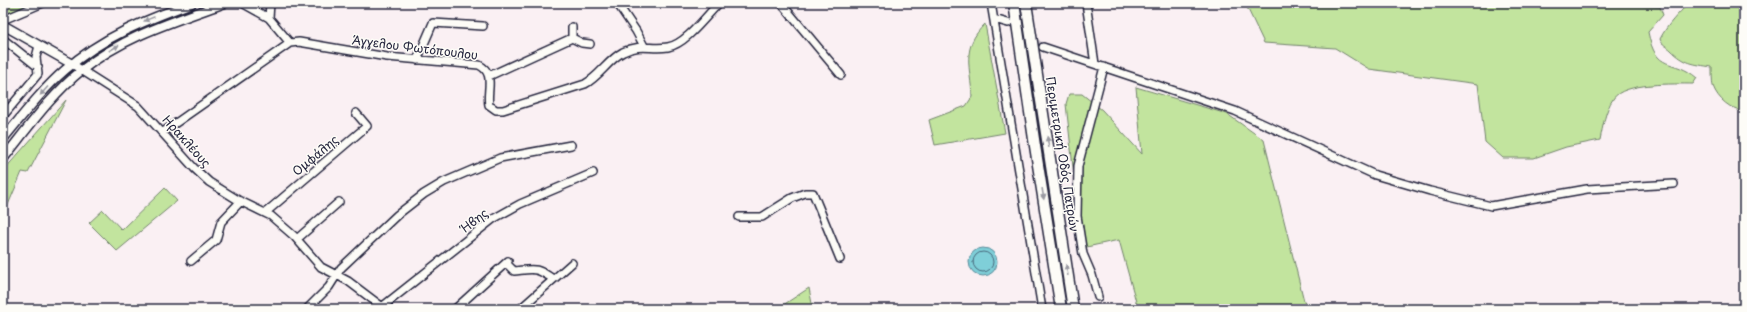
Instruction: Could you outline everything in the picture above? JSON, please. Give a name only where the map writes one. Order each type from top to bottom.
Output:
[{"type":"highway","points":[[1009,3],[1035,146]]},
{"type":"highway","points":[[1014,3],[1061,309]]},
{"type":"highway","name":"Περιμετρική Οδός Πατρών","points":[[1026,3],[1073,309]]},
{"type":"main road","points":[[3,139],[48,86],[72,64],[97,46],[121,31],[192,3]]},
{"type":"main road","points":[[3,158],[59,91],[82,70],[110,50],[136,36],[225,3]]},
{"type":"main road","name":"Ηρακλέους","points":[[3,25],[72,64]]},
{"type":"street","points":[[3,20],[43,3]]},
{"type":"street","points":[[163,132],[290,43],[269,18],[242,3]]},
{"type":"street","points":[[269,18],[270,3]]},
{"type":"street","points":[[617,3],[636,30],[644,46]]},
{"type":"street","points":[[572,38],[489,76],[489,105],[496,110],[504,110],[585,84],[596,77],[619,54],[632,48],[644,46],[665,47],[678,44],[719,3]]},
{"type":"street","points":[[781,3],[841,75]]},
{"type":"street","points":[[991,3],[1042,309]]},
{"type":"street","points":[[1086,3],[1095,64]]},
{"type":"street","points":[[994,19],[1008,23]]},
{"type":"street","points":[[417,60],[433,23],[483,26]]},
{"type":"street","points":[[572,28],[572,38]]},
{"type":"street","points":[[572,38],[582,43],[590,44]]},
{"type":"street","points":[[3,39],[38,67]]},
{"type":"street","name":"Άγγελου Φωτόπουλου","points":[[290,43],[299,42],[417,60],[479,65],[486,69],[489,76]]},
{"type":"street","points":[[3,116],[38,74],[36,57],[39,46]]},
{"type":"street","points":[[1043,47],[1235,111],[1375,175],[1430,192],[1490,206],[1587,189],[1674,184]]},
{"type":"street","name":"Ηρακλέους","points":[[72,64],[110,90],[133,102],[163,132],[200,174],[224,192],[265,213],[281,224],[297,239],[318,264],[351,283],[384,308]]},
{"type":"street","points":[[1098,298],[1092,275],[1083,254],[1077,216],[1078,166],[1104,67]]},
{"type":"street","name":"Ομφάλης","points":[[265,213],[367,126],[356,113]]},
{"type":"street","points":[[307,309],[322,296],[341,268],[409,205],[444,182],[500,158],[571,145]]},
{"type":"street","name":"Ήβης","points":[[384,308],[493,219],[515,207],[593,173]]},
{"type":"street","points":[[739,217],[762,217],[792,198],[805,193],[814,193],[840,259]]},
{"type":"street","points":[[191,261],[216,240],[220,222],[241,201]]},
{"type":"street","points":[[297,239],[339,202]]},
{"type":"street","points":[[455,309],[507,262],[514,271],[534,269],[540,270],[553,279]]},
{"type":"street","points":[[520,309],[572,263]]},
{"type":"green space","points":[[3,3],[35,3],[3,15]]},
{"type":"green space","points":[[1245,3],[1607,3],[1660,7],[1663,15],[1648,32],[1651,45],[1656,54],[1666,63],[1680,68],[1697,78],[1693,84],[1650,85],[1627,89],[1619,93],[1613,99],[1608,108],[1600,140],[1566,147],[1534,158],[1503,158],[1485,142],[1478,84],[1369,69],[1335,48],[1264,43]]},
{"type":"green space","points":[[1689,3],[1744,3],[1744,112],[1734,109],[1718,96],[1713,86],[1712,67],[1685,61],[1661,41],[1660,39],[1669,24]]},
{"type":"green space","points":[[985,24],[1005,133],[935,145],[929,120],[966,106],[972,97],[969,67],[970,50],[972,41]]},
{"type":"green space","points":[[1136,87],[1227,114],[1264,140],[1306,309],[1138,309],[1119,240],[1082,248],[1066,104],[1069,94],[1082,94],[1102,110],[1142,154]]},
{"type":"green space","points":[[66,100],[28,173],[22,172],[5,212],[3,212],[3,171]]},
{"type":"green space","points":[[165,188],[177,201],[117,251],[89,223],[103,210],[122,230]]},
{"type":"green space","points":[[809,288],[813,309],[777,309]]},
{"type":"water","points":[[983,248],[993,252],[997,262],[993,272],[983,276],[973,272],[969,262],[973,252]]},
{"type":"tunnel","points":[[1008,23],[1043,47]]}]
